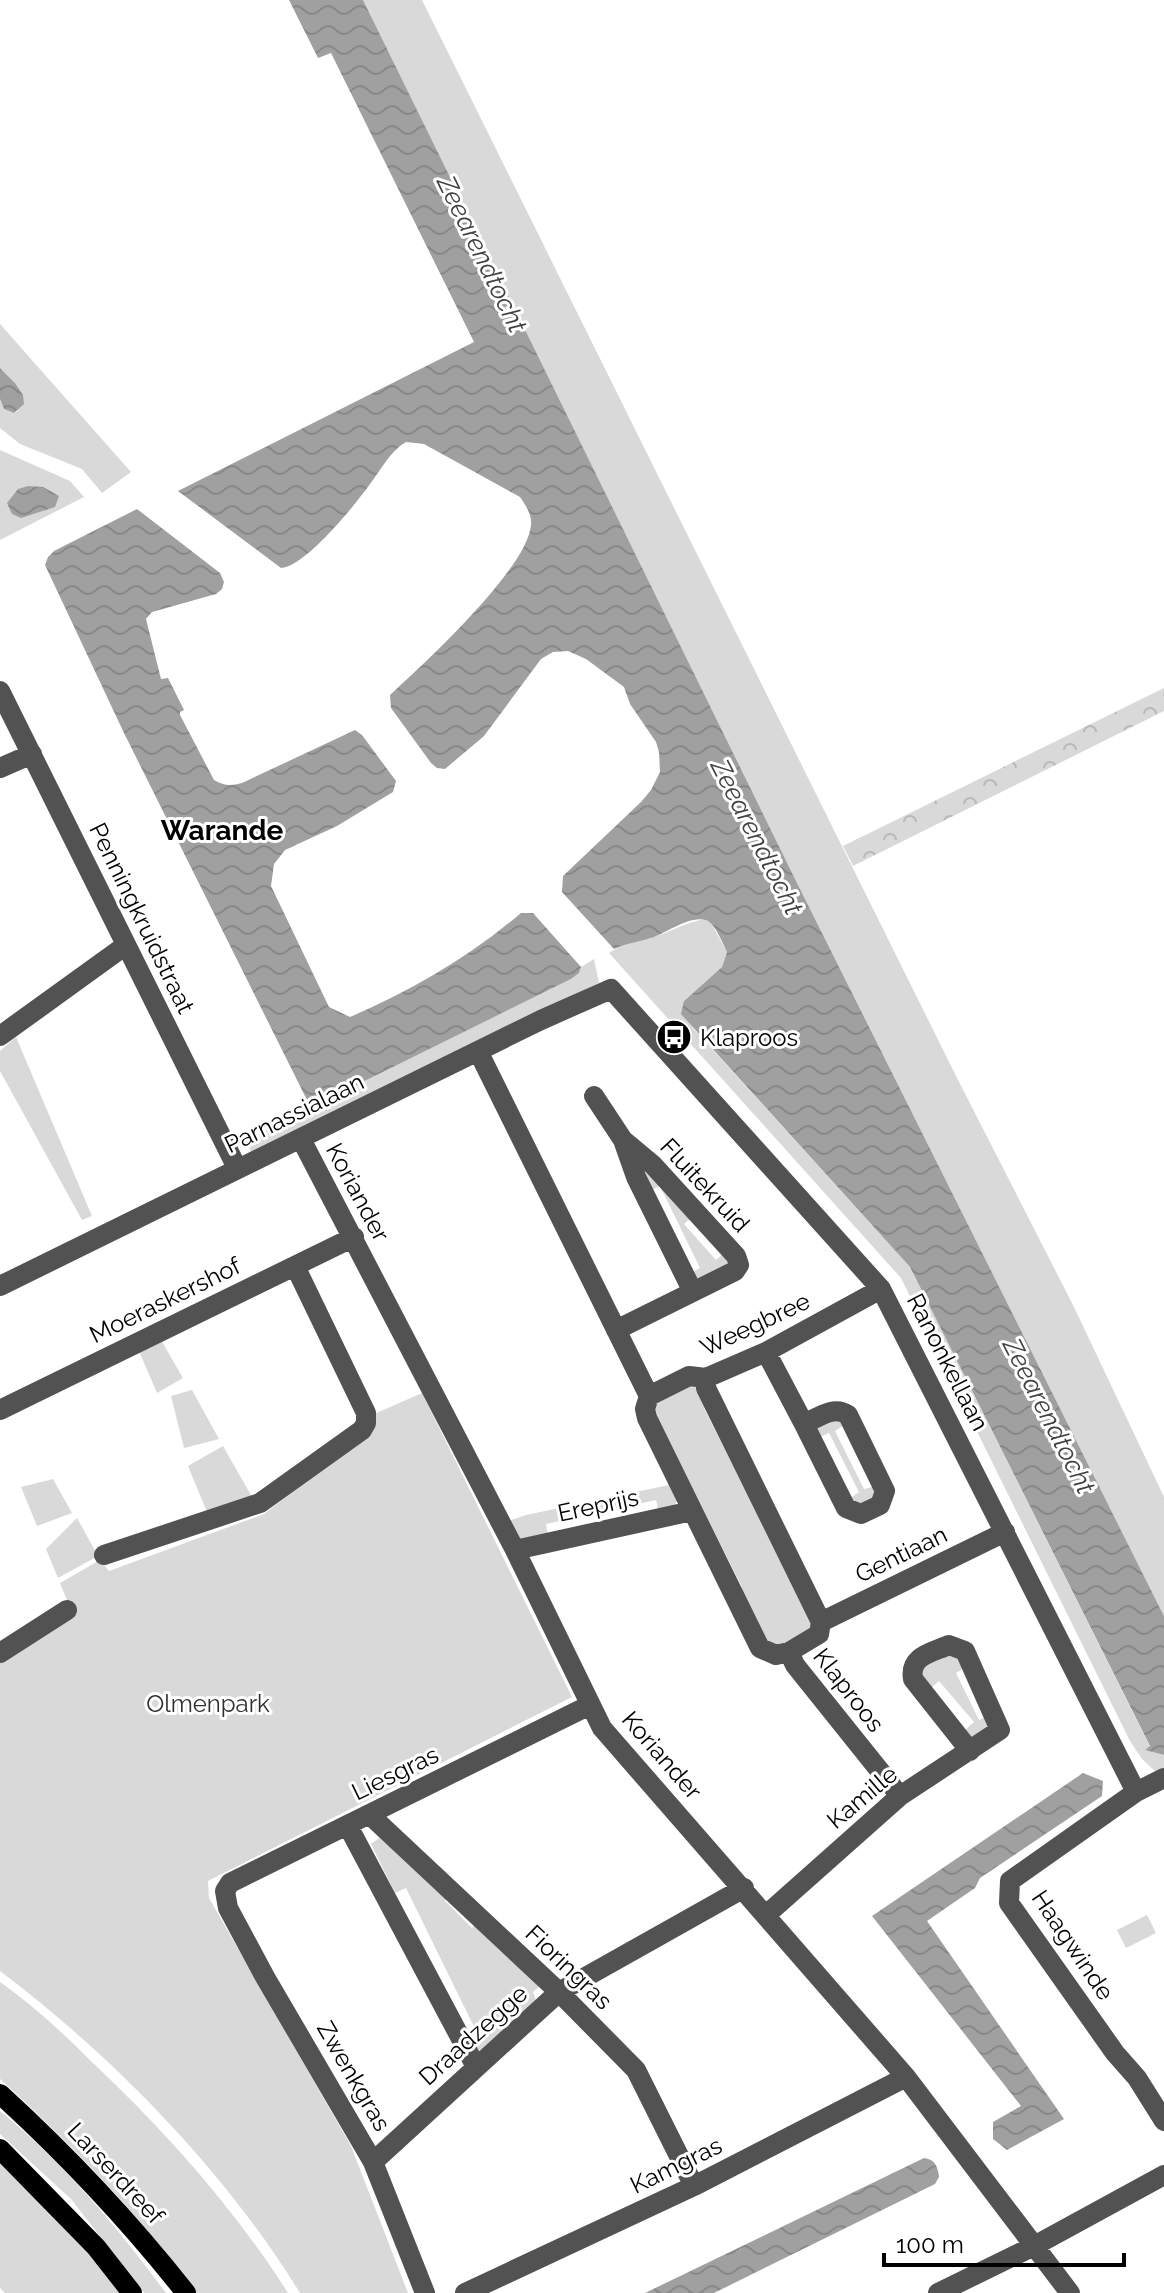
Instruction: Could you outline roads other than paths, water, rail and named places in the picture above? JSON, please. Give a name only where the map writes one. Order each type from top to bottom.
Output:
[{"type":"main road","name":"Larserdreef","points":[[0,2094],[54,2143],[122,2215],[186,2293]]},
{"type":"main road","points":[[0,2149],[96,2247],[132,2293]]},
{"type":"street","name":"Penningkruidstraat","points":[[0,691],[237,1168]]},
{"type":"street","points":[[0,768],[32,754]]},
{"type":"street","points":[[0,1036],[126,945]]},
{"type":"street","name":"Parnassialaan","points":[[0,1286],[237,1168],[611,989]]},
{"type":"street","name":"Ranonkellaan","points":[[611,989],[881,1289],[1136,1792]]},
{"type":"street","name":"Klaproos","points":[[478,1051],[649,1396],[645,1409],[647,1418],[760,1648],[776,1655],[789,1652],[819,1634],[821,1622],[706,1388],[706,1378]]},
{"type":"street","name":"Fluitekruid","points":[[594,1096],[623,1140],[636,1177],[693,1292]]},
{"type":"street","name":"Koriander","points":[[301,1139],[515,1550],[602,1728],[906,2077],[1070,2293]]},
{"type":"street","name":"Fluitekruid","points":[[616,1330],[735,1271],[739,1265],[736,1256],[653,1165],[623,1140]]},
{"type":"street","name":"Moeraskershof","points":[[0,1410],[354,1237]]},
{"type":"street","points":[[104,1555],[260,1503],[362,1430],[366,1413],[295,1266]]},
{"type":"street","name":"Weegbree","points":[[649,1396],[689,1376],[706,1378],[766,1352],[881,1289]]},
{"type":"street","points":[[766,1352],[846,1508],[861,1514],[880,1505],[885,1491],[848,1415],[841,1410],[832,1410],[804,1424]]},
{"type":"street","name":"Ereprijs","points":[[515,1550],[692,1511]]},
{"type":"street","name":"Gentiaan","points":[[821,1622],[1005,1532]]},
{"type":"street","points":[[0,1653],[67,1610]]},
{"type":"street","name":"Kamille","points":[[766,1915],[900,1796],[970,1751],[1000,1730],[965,1651],[949,1645],[914,1662],[911,1668],[913,1679],[970,1751]]},
{"type":"street","name":"Klaproos","points":[[789,1652],[795,1665],[900,1796]]},
{"type":"street","name":"Liesgras","points":[[225,1891],[230,1883],[590,1705]]},
{"type":"street","points":[[1136,1792],[1164,1778]]},
{"type":"street","name":"Haagwinde","points":[[1136,1792],[1010,1881],[1009,1903],[1115,2053],[1137,2078],[1164,2121]]},
{"type":"street","name":"Fioringras","points":[[370,1815],[559,1992],[636,2070],[694,2186]]},
{"type":"street","points":[[348,1826],[476,2067]]},
{"type":"street","name":"Draadzegge","points":[[373,2162],[559,1992],[744,1888]]},
{"type":"street","name":"Zwenkgras","points":[[225,1891],[228,1908],[265,1977],[373,2162],[425,2293]]},
{"type":"street","name":"Kamgras","points":[[465,2293],[694,2186],[906,2077]]},
{"type":"street","points":[[938,2293],[1034,2246],[1164,2175]]},
{"type":"water","name":"Zeearendtocht","points":[[289,0],[363,0],[798,885],[1164,1616],[1164,1755],[1145,1750],[1150,1746],[910,1267],[681,1014],[684,1001],[722,967],[727,952],[716,929],[706,920],[693,920],[651,938],[614,949],[562,892],[563,876],[641,802],[660,772],[656,742],[630,704],[624,687],[586,659],[568,651],[553,652],[541,659],[484,736],[445,769],[431,763],[391,708],[390,695],[472,615],[512,565],[531,525],[530,514],[520,497],[424,444],[406,442],[390,456],[329,534],[303,557],[281,568],[178,491],[474,342],[331,53],[318,58]]},
{"type":"water","points":[[0,368],[23,395],[24,404],[14,413],[4,409],[0,399]]},
{"type":"water","points":[[43,487],[59,496],[55,507],[21,518],[12,514],[7,503],[18,489]]},
{"type":"water","points":[[137,509],[220,573],[224,582],[216,594],[152,612],[146,619],[161,679],[168,678],[184,710],[180,715],[214,780],[228,785],[242,783],[355,730],[396,781],[393,792],[337,826],[285,850],[274,864],[271,886],[329,1007],[350,1017],[396,996],[461,958],[521,913],[533,913],[581,967],[579,973],[332,1097],[316,1103],[307,1100],[124,733],[45,565],[54,551]]},
{"type":"water","points":[[1083,1773],[1103,1781],[1102,1796],[980,1878],[975,1888],[927,1921],[1064,2119],[1007,2150],[993,2139],[993,2122],[1021,2106],[872,1916]]},
{"type":"water","points":[[924,2158],[937,2167],[939,2177],[935,2184],[714,2293],[645,2293]]},
{"type":"place","name":"Klaproos","points":[[674,1037]]},
{"type":"district","name":"Warande","points":[[222,830]]},
{"type":"park label","name":"Olmenpark","points":[[208,1703]]}]
